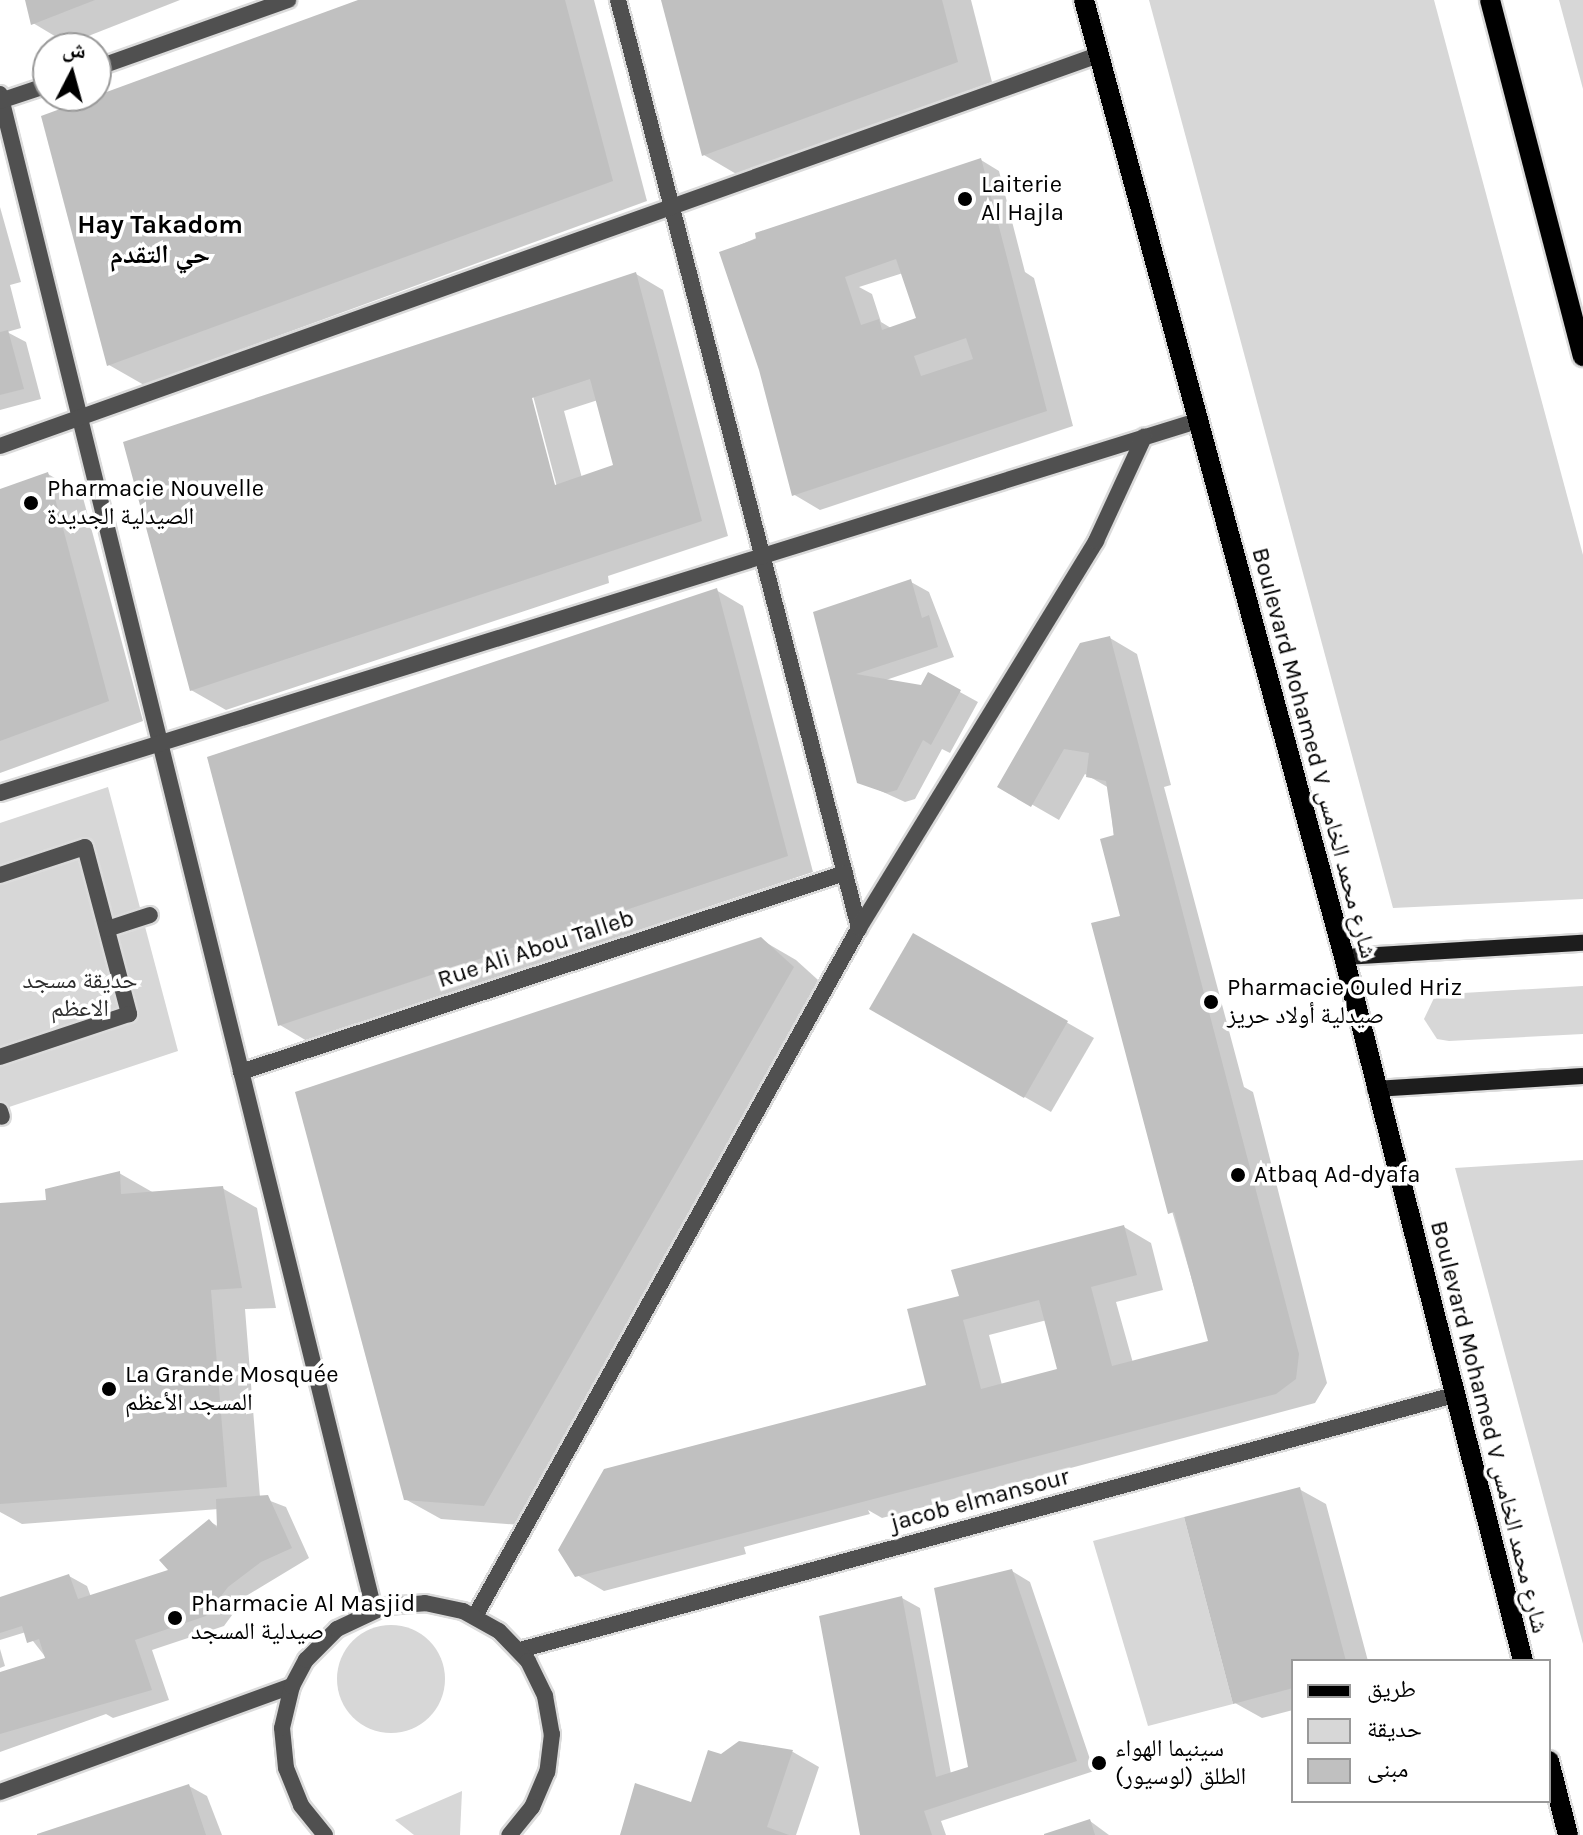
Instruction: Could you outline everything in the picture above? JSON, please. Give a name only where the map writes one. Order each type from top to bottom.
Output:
[{"type":"main road","name":"Boulevard Mohamed V شارع محمد الخامس","points":[[1084,0],[1344,957],[1375,1089],[1522,1659]]},
{"type":"main road","points":[[1490,0],[1583,356]]},
{"type":"main road","points":[[1551,1769],[1568,1835]]},
{"type":"street","points":[[112,62],[288,0]]},
{"type":"street","points":[[618,0],[859,928]]},
{"type":"street","points":[[0,446],[1098,55]]},
{"type":"street","points":[[32,90],[1,99],[77,419],[374,1610]]},
{"type":"street","points":[[0,793],[1197,421]]},
{"type":"street","points":[[475,1616],[859,928],[1096,541],[1144,437]]},
{"type":"street","points":[[0,875],[85,847],[129,1014],[0,1057]]},
{"type":"street","name":"Rue Ali Abou Talleb","points":[[241,1072],[845,873]]},
{"type":"street","points":[[107,929],[150,915]]},
{"type":"street","points":[[1344,957],[1583,943]]},
{"type":"street","points":[[1375,1089],[1583,1076]]},
{"type":"street","name":"jacob elmansour","points":[[520,1650],[1454,1395]]},
{"type":"street","points":[[325,1835],[301,1805],[286,1768],[282,1728],[292,1686],[326,1639],[374,1610],[425,1603],[475,1616],[520,1650],[545,1696],[552,1734],[538,1796],[509,1835]]},
{"type":"street","points":[[0,1792],[292,1686]]},
{"type":"green space","points":[[1149,0],[1434,0],[1583,555],[1583,899],[1393,908]]},
{"type":"green space","points":[[1559,0],[1583,0],[1583,89]]},
{"type":"green space","name":"حديقة مسجد الاعظم","points":[[108,787],[178,1051],[0,1110],[0,823]]},
{"type":"green space","points":[[1583,986],[1583,1034],[1449,1041],[1437,1039],[1424,1019],[1434,998],[1446,994]]},
{"type":"green space","points":[[1583,1160],[1583,1644],[1455,1168]]},
{"type":"green space","points":[[1184,1517],[1233,1704],[1148,1726],[1093,1541]]},
{"type":"green space","points":[[391,1625],[412,1629],[429,1641],[441,1658],[445,1679],[441,1700],[429,1717],[412,1729],[391,1733],[370,1729],[353,1717],[341,1700],[337,1679],[341,1658],[353,1641],[370,1629]]},
{"type":"green space","points":[[462,1791],[460,1835],[414,1835],[395,1820]]},
{"type":"building","points":[[25,0],[95,0],[31,25]]},
{"type":"building","points":[[358,0],[565,0],[613,181],[107,366],[41,116],[52,112],[112,112],[112,90]]},
{"type":"building","points":[[661,0],[942,0],[958,62],[702,156]]},
{"type":"building","points":[[981,158],[1047,411],[792,496],[759,370],[719,252],[756,239],[755,233]],"holes":[[[896,259],[916,318],[882,330],[879,319],[861,325],[845,277]],[[966,338],[973,359],[921,376],[914,356]]]},
{"type":"building","points":[[636,272],[702,521],[190,691],[123,442]],"holes":[[[590,379],[613,465],[555,485],[532,398]]]},
{"type":"building","points":[[8,330],[24,389],[0,395],[0,332]]},
{"type":"building","points":[[48,472],[109,701],[0,741],[0,489]]},
{"type":"building","points":[[911,579],[922,618],[929,615],[938,647],[856,674],[921,685],[928,672],[961,690],[931,745],[923,740],[897,790],[886,793],[857,783],[813,612]]},
{"type":"building","points":[[717,588],[788,856],[278,1026],[207,757]]},
{"type":"building","points":[[1110,636],[1299,1354],[1296,1379],[1276,1394],[575,1577],[558,1550],[604,1469],[926,1385],[907,1309],[959,1296],[951,1270],[1124,1225],[1137,1275],[1091,1287],[1112,1366],[1208,1341],[1174,1212],[1168,1214],[1091,923],[1120,916],[1100,839],[1114,835],[1106,781],[1086,777],[1089,753],[1064,749],[1031,807],[997,787],[1080,643]],"holes":[[[1039,1300],[1057,1369],[981,1389],[963,1320]]]},
{"type":"building","points":[[913,933],[1068,1021],[1024,1098],[869,1009]]},
{"type":"building","points":[[761,937],[794,967],[484,1506],[404,1500],[295,1092]]},
{"type":"building","name":"La Grande Mosquée المسجد الأعظم","points":[[120,1171],[121,1194],[223,1186],[242,1288],[211,1290],[227,1487],[0,1504],[0,1203],[46,1200],[45,1189]]},
{"type":"building","points":[[1300,1487],[1345,1659],[1291,1659],[1291,1689],[1233,1704],[1184,1517]]},
{"type":"building","points":[[268,1495],[292,1548],[261,1562],[228,1587],[206,1616],[135,1640],[152,1690],[0,1734],[0,1672],[45,1658],[39,1639],[27,1643],[22,1626],[0,1633],[0,1597],[69,1574],[78,1599],[168,1570],[159,1560],[209,1519],[217,1528],[216,1499]]},
{"type":"building","points":[[1012,1569],[1077,1761],[924,1811],[932,1835],[860,1835],[819,1616],[902,1596],[936,1777],[968,1767],[934,1588]]},
{"type":"building","points":[[739,1741],[793,1750],[767,1827],[789,1835],[620,1835],[635,1783],[691,1802],[708,1750],[721,1754]]},
{"type":"building","points":[[189,1784],[206,1835],[37,1835],[37,1834]]},
{"type":"building","points":[[1090,1819],[1095,1835],[1044,1835],[1044,1834]]},
{"type":"place","name":"Laiterie Al Hajla","points":[[965,199]]},
{"type":"place","name":"Pharmacie Nouvelle الصيدلية الجديدة","points":[[31,503]]},
{"type":"place","name":"Pharmacie Ouled Hriz صيدلية أولاد حريز","points":[[1211,1002]]},
{"type":"place","name":"Atbaq Ad-dyafa","points":[[1238,1175]]},
{"type":"place","name":"La Grande Mosquée المسجد الأعظم","points":[[109,1389]]},
{"type":"place","name":"Pharmacie Al Masjid صيدلية المسجد","points":[[175,1618]]},
{"type":"place","name":"سينيما الهواء الطلق (لوسيور)","points":[[1099,1763]]},
{"type":"district","name":"Hay Takadom حي التقدم","points":[[160,240]]}]
